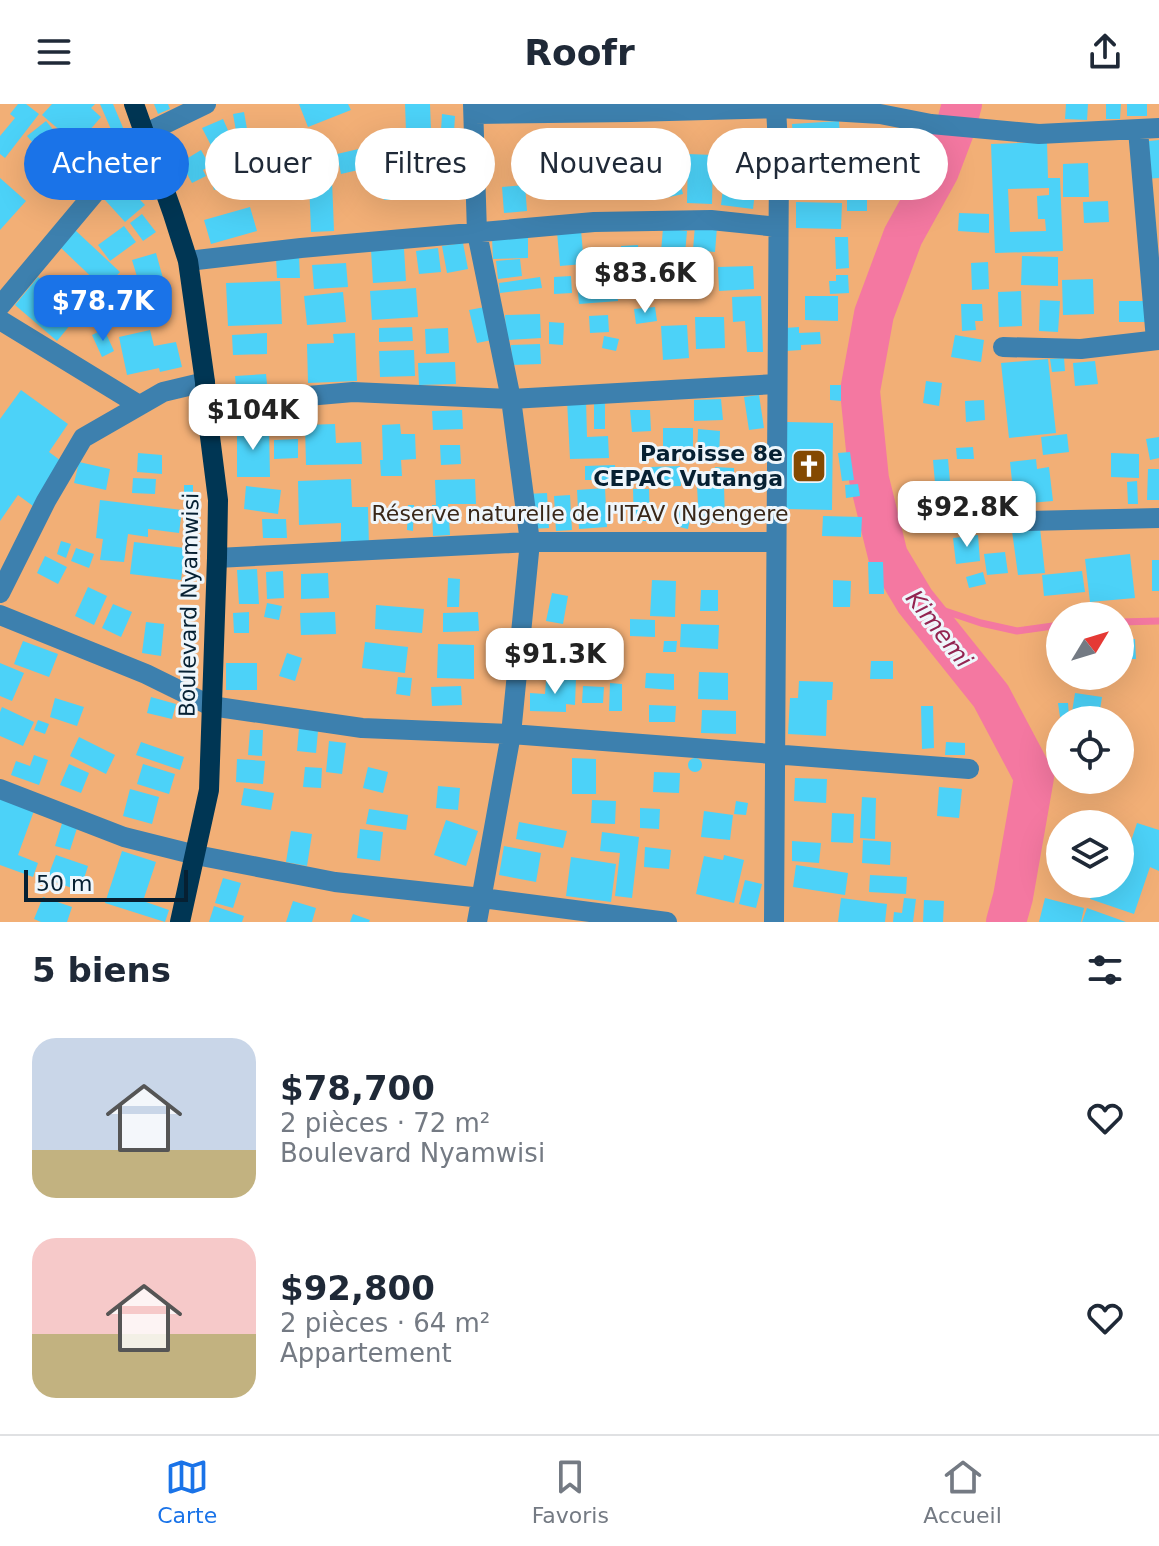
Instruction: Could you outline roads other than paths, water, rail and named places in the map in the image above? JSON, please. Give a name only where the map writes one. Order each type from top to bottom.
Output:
[{"type":"main road","name":"Boulevard Nyamwisi","points":[[134,104],[142,128]]},
{"type":"main road","name":"Boulevard Nyamwisi","points":[[168,200],[188,261],[218,500],[209,790],[180,922]]},
{"type":"street","points":[[156,128],[206,104]]},
{"type":"street","points":[[774,922],[779,163],[776,108]]},
{"type":"street","points":[[477,922],[511,734],[530,542],[511,399],[477,233],[474,109],[776,108],[880,114],[931,124],[1039,134],[1149,129],[1158,340],[1081,349],[1003,347]]},
{"type":"street","points":[[0,306],[89,200]]},
{"type":"street","points":[[188,261],[594,222],[711,220],[778,227]]},
{"type":"street","points":[[0,320],[139,405]]},
{"type":"street","points":[[0,593],[46,501],[83,438],[163,392],[205,382]]},
{"type":"street","points":[[206,405],[353,392],[511,399],[777,384]]},
{"type":"street","points":[[945,523],[1159,518]]},
{"type":"street","points":[[217,558],[530,542],[776,542]]},
{"type":"street","points":[[0,615],[146,674],[211,706],[362,728],[511,734],[969,769]]},
{"type":"street","points":[[0,789],[124,837],[196,855],[335,882],[667,922]]},
{"type":"waterway","name":"Kimemi","points":[[962,104],[939,171],[903,236],[874,314],[860,391],[869,479],[888,556],[915,601],[991,696],[1034,777],[1006,922]]},
{"type":"waterway","points":[[915,601],[981,623],[1017,631],[1046,627]]},
{"type":"waterway","points":[[1134,622],[1159,621]]},
{"type":"place","name":"Paroisse 8e CEPAC Vutanga","points":[[809,466]]},
{"type":"park label","name":"Réserve naturelle de l'ITAV (Ngengere","points":[[580,513]]}]
